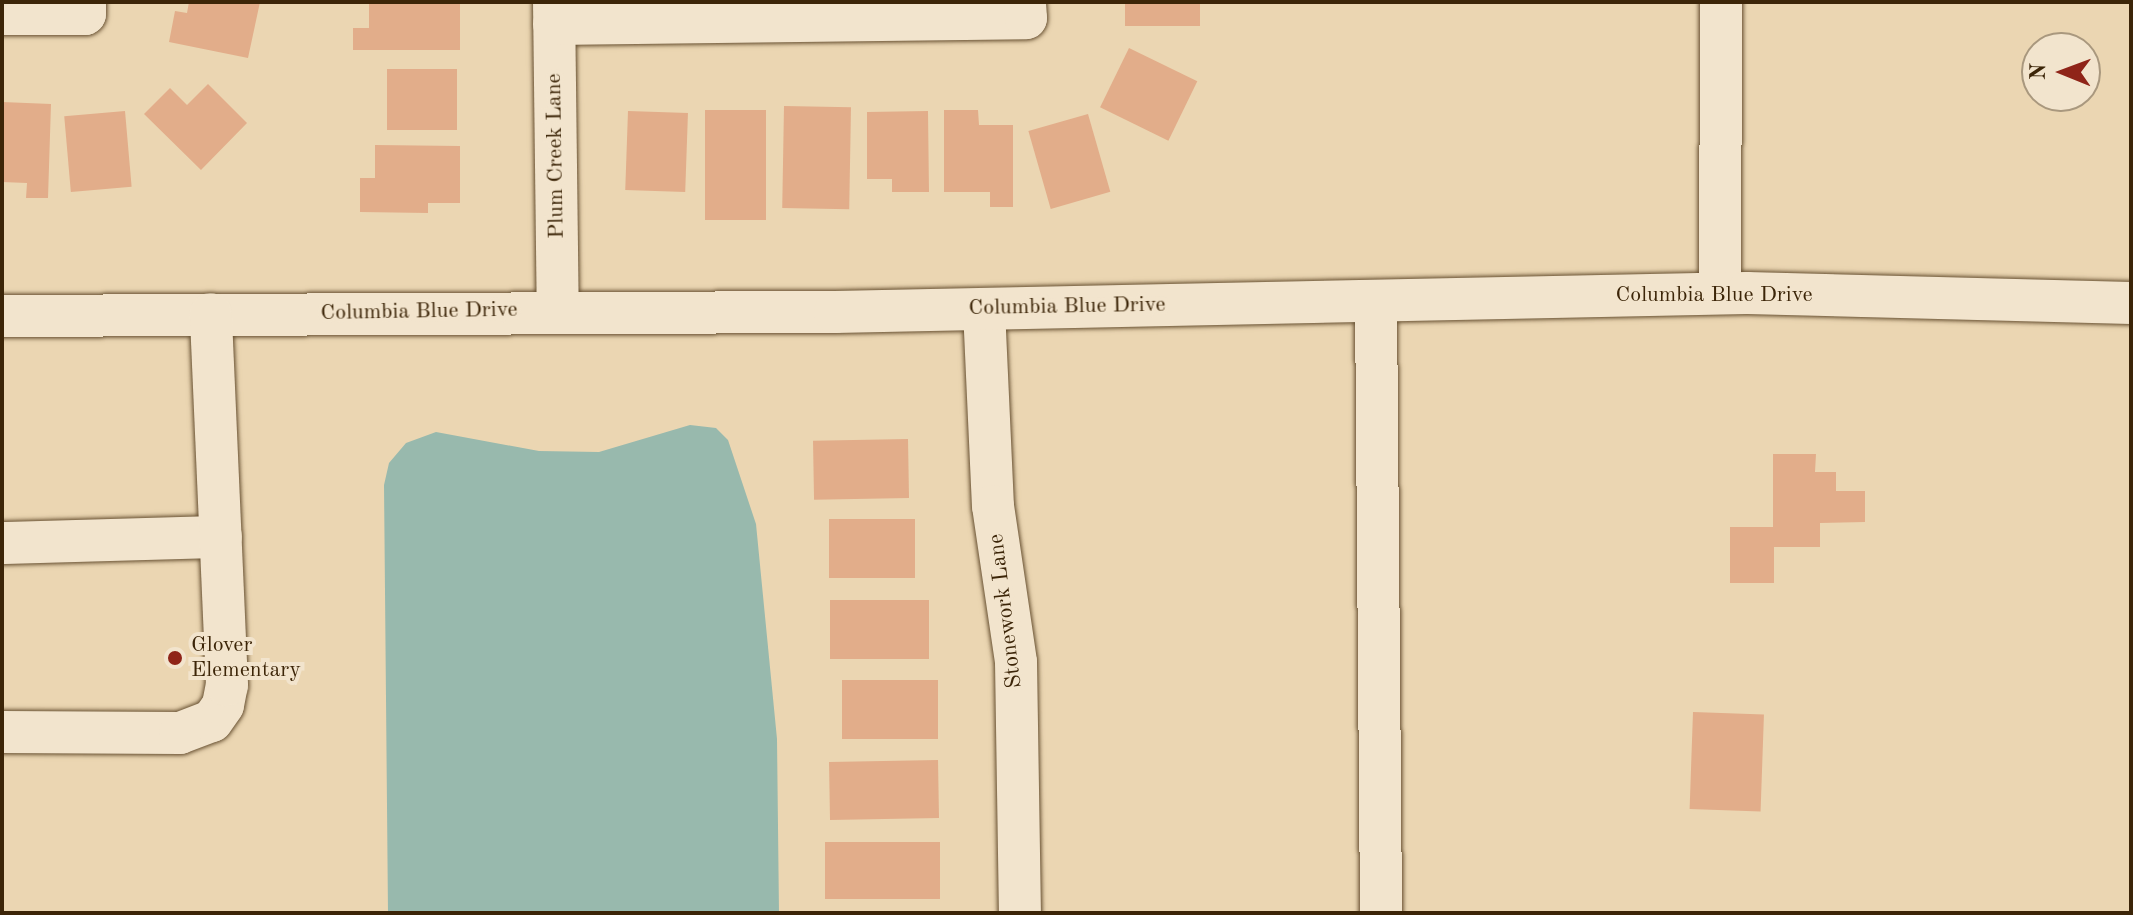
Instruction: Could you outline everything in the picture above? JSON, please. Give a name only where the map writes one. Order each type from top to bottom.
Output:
[{"type":"street","points":[[554,13],[1026,18],[1025,2]]},
{"type":"street","points":[[1720,293],[1721,2]]},
{"type":"street","points":[[2,14],[85,8]]},
{"type":"street","name":"Plum Creek Lane","points":[[554,13],[558,311]]},
{"type":"street","name":"Columbia Blue Drive","points":[[2,316],[984,309],[1720,293],[2131,303]]},
{"type":"street","points":[[1376,302],[1381,913]]},
{"type":"street","name":"Stonework Lane","points":[[984,309],[993,506],[1016,662],[1020,913]]},
{"type":"street","points":[[2,732],[180,733],[212,721],[223,705],[227,685],[211,314]]},
{"type":"street","points":[[2,543],[221,537]]},
{"type":"water","points":[[690,425],[716,428],[728,440],[756,524],[777,739],[779,913],[388,913],[384,485],[389,463],[406,443],[436,432],[539,451],[599,452]]},
{"type":"building","points":[[189,2],[260,2],[248,58],[169,42],[175,11],[187,13]]},
{"type":"building","points":[[369,2],[460,2],[460,50],[353,50],[353,28],[369,28]]},
{"type":"building","points":[[1125,2],[1200,2],[1200,26],[1125,26]]},
{"type":"building","points":[[1129,48],[1197,81],[1168,141],[1100,107]]},
{"type":"building","points":[[387,69],[457,69],[457,130],[387,130]]},
{"type":"building","points":[[208,84],[247,123],[201,170],[144,114],[170,88],[187,105]]},
{"type":"building","points":[[2,102],[51,104],[48,198],[26,198],[27,183],[2,182]]},
{"type":"building","points":[[784,106],[851,107],[849,209],[782,208]]},
{"type":"building","points":[[705,110],[766,110],[766,220],[705,220]]},
{"type":"building","points":[[944,110],[978,110],[979,125],[1013,125],[1013,207],[990,207],[990,192],[944,192]]},
{"type":"building","points":[[125,111],[132,187],[71,192],[64,116]]},
{"type":"building","points":[[628,111],[688,113],[685,192],[625,190]]},
{"type":"building","points":[[928,111],[929,192],[892,192],[892,179],[867,179],[867,112]]},
{"type":"building","points":[[1088,114],[1110,192],[1051,209],[1028,131]]},
{"type":"building","points":[[375,145],[460,146],[460,203],[428,203],[428,213],[360,212],[360,178],[375,178]]},
{"type":"building","points":[[908,439],[909,498],[814,500],[813,441]]},
{"type":"building","points":[[1773,454],[1816,454],[1815,472],[1836,472],[1836,491],[1865,491],[1865,522],[1820,523],[1820,547],[1774,547],[1774,583],[1730,583],[1730,527],[1773,527]]},
{"type":"building","points":[[829,519],[915,519],[915,578],[829,578]]},
{"type":"building","points":[[830,600],[929,600],[929,659],[830,659]]},
{"type":"building","points":[[842,680],[938,680],[938,739],[842,739]]},
{"type":"building","points":[[1693,712],[1764,714],[1761,811],[1690,809]]},
{"type":"building","points":[[938,760],[939,818],[830,820],[829,762]]},
{"type":"building","points":[[825,842],[940,842],[940,899],[825,899]]},
{"type":"place","name":"Glover Elementary","points":[[175,658]]}]
